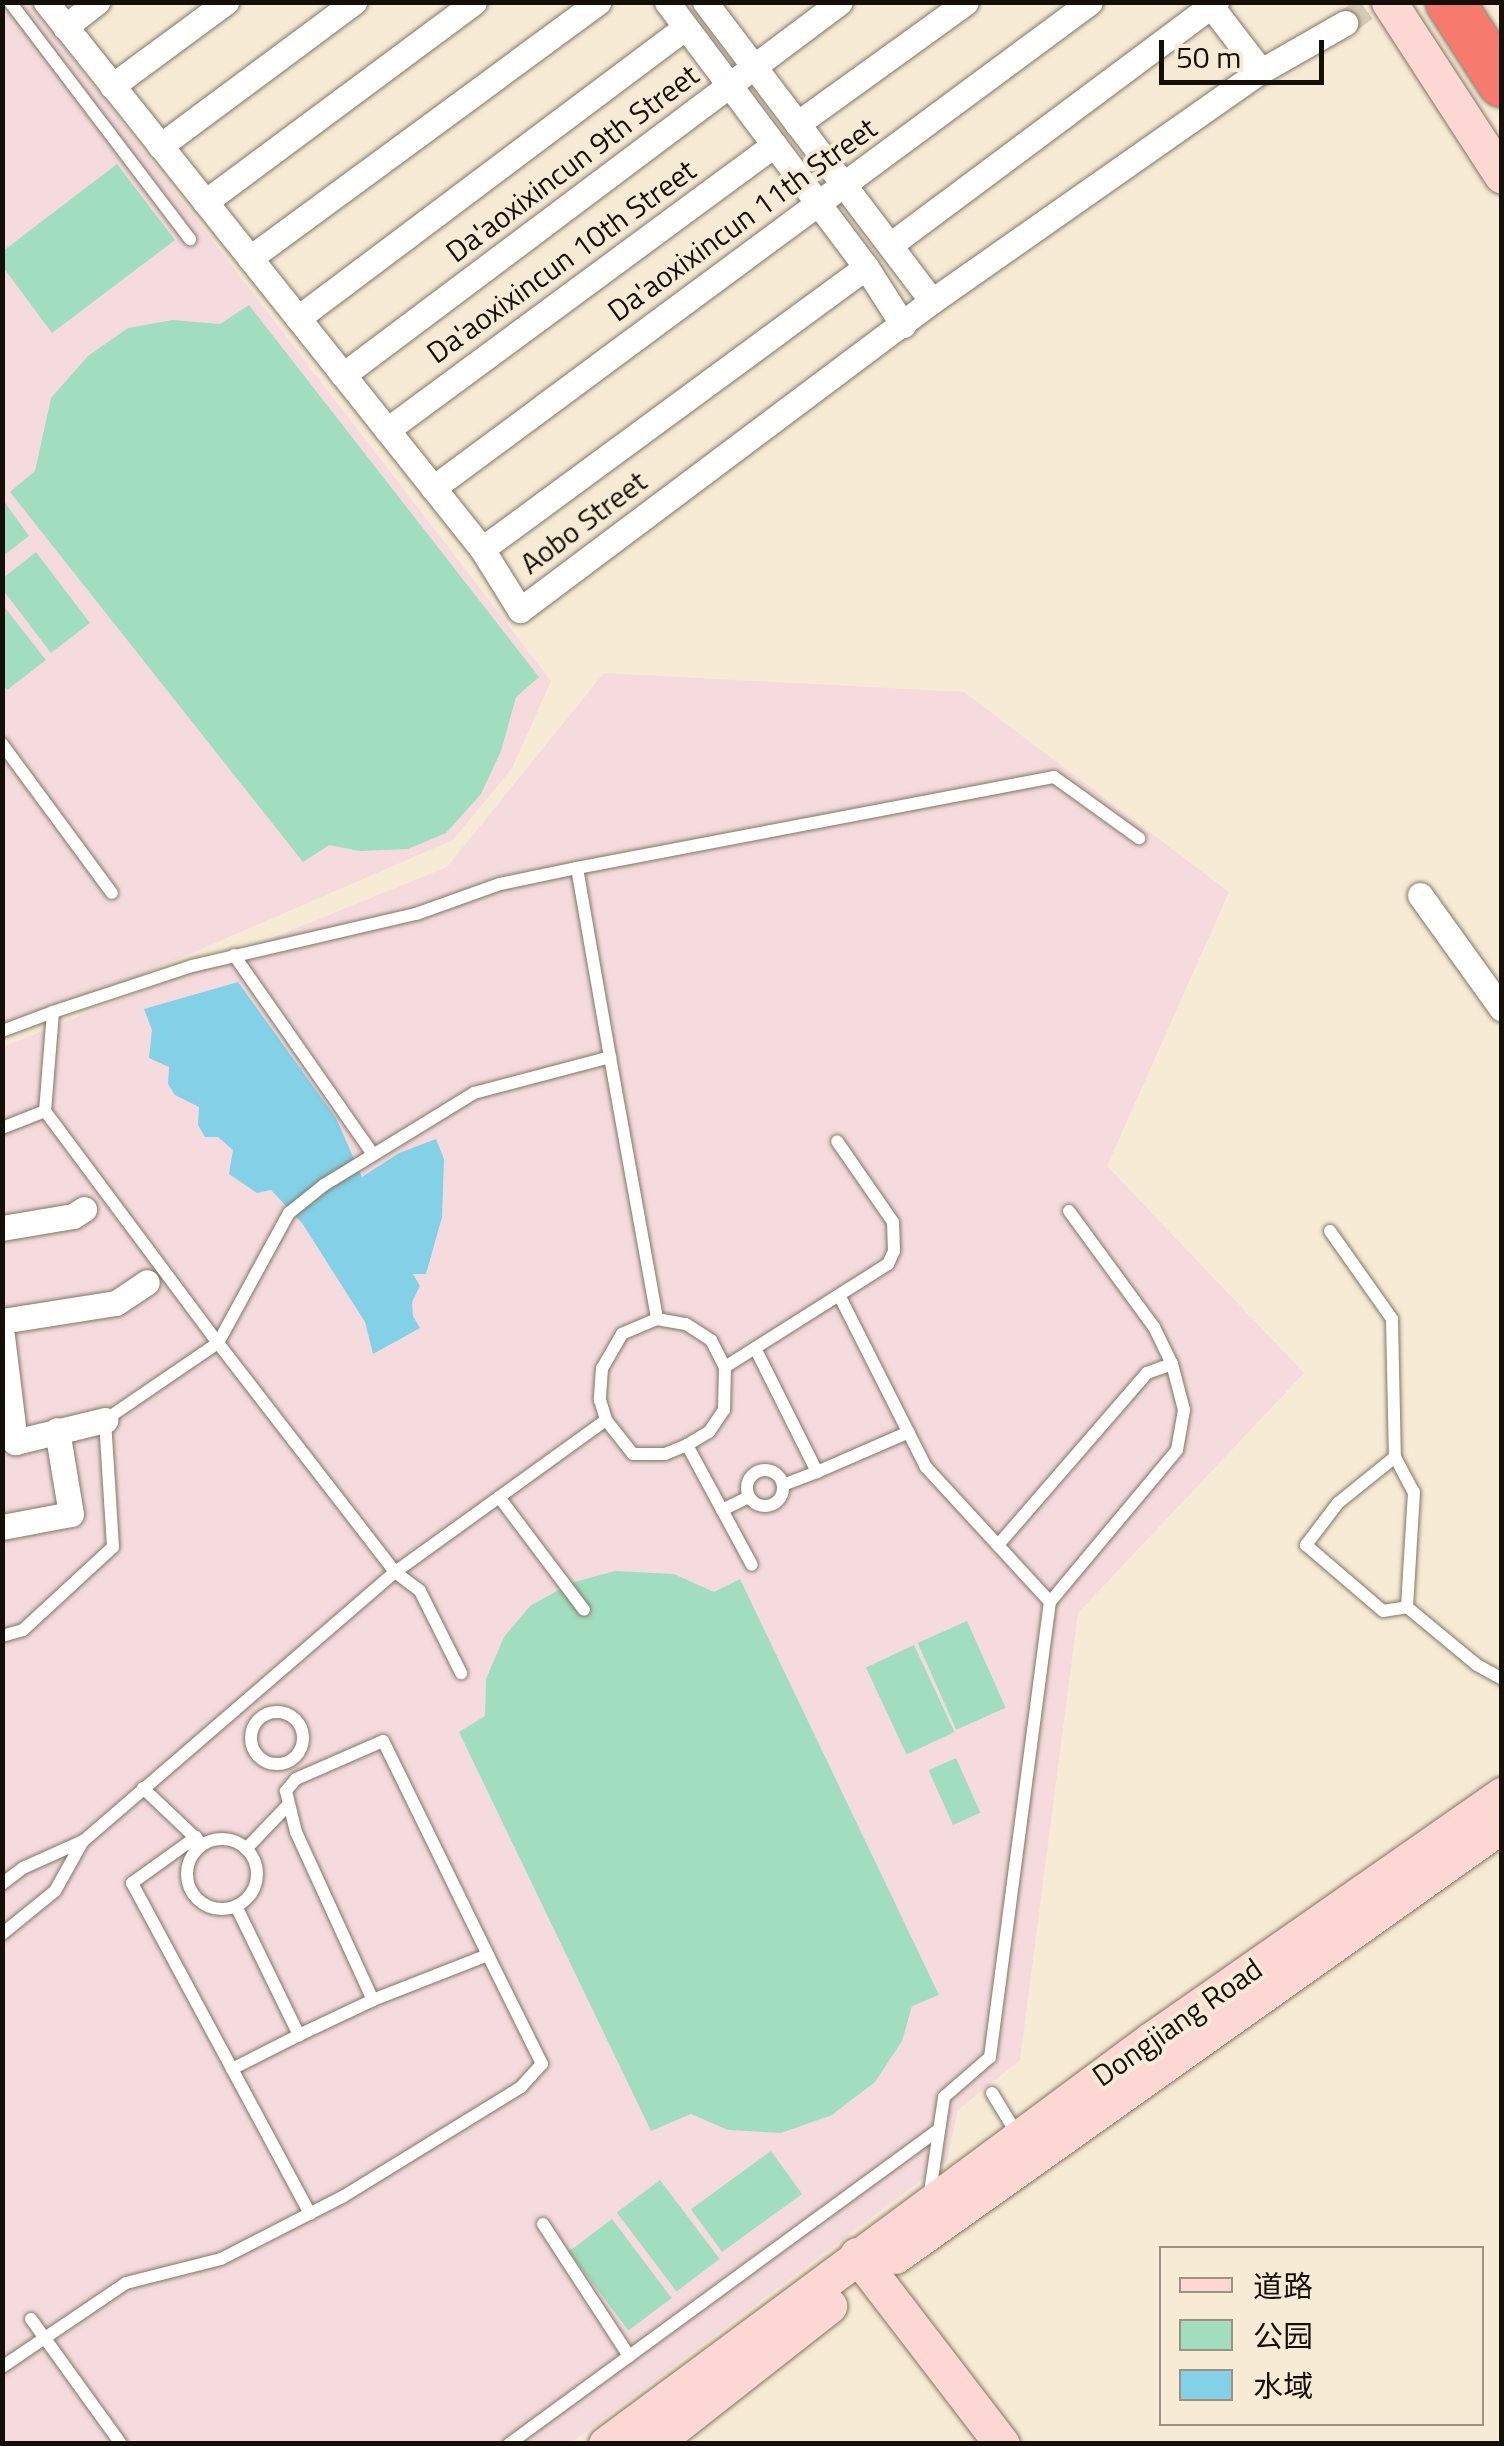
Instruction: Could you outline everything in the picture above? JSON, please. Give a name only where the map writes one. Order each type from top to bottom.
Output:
[{"type":"highway","points":[[1450,2],[1502,83]]},
{"type":"street","name":"Aobo Street","points":[[46,2],[482,550],[520,610],[932,301],[1261,70],[1345,24]]},
{"type":"street","points":[[65,26],[98,2]]},
{"type":"street","points":[[112,86],[226,2]]},
{"type":"street","points":[[160,146],[354,2]]},
{"type":"street","points":[[205,202],[474,2]]},
{"type":"street","points":[[250,258],[598,2]]},
{"type":"street","points":[[666,2],[866,267],[903,325]]},
{"type":"street","name":"Da'aoxixincun 9th Street","points":[[343,375],[840,2]]},
{"type":"street","points":[[797,124],[966,2]]},
{"type":"street","name":"Da'aoxixincun 11th Street","points":[[433,488],[1090,2]]},
{"type":"street","points":[[1389,2],[1502,176]]},
{"type":"street","points":[[1407,2],[1426,58]]},
{"type":"street","points":[[707,4],[932,301]]},
{"type":"street","points":[[890,245],[1212,4],[1261,70]]},
{"type":"street","points":[[298,318],[685,27]]},
{"type":"street","name":"Da'aoxixincun 10th Street","points":[[387,430],[774,145]]},
{"type":"street","points":[[482,550],[866,267]]},
{"type":"street","points":[[1420,895],[1502,1009]]},
{"type":"street","points":[[2,1228],[73,1216],[84,1209]]},
{"type":"street","points":[[2,1320],[116,1302],[147,1282]]},
{"type":"street","points":[[3,1338],[9,1443],[105,1420]]},
{"type":"street","points":[[2,1528],[71,1514],[57,1430]]},
{"type":"street","name":"Dongjiang Road","points":[[652,2444],[866,2263],[929,2201],[1502,1794]]},
{"type":"street","name":"Dongjiang Road","points":[[606,2444],[1502,1825]]},
{"type":"street","points":[[866,2263],[1002,2444]]},
{"type":"lane","points":[[10,2],[190,239]]},
{"type":"lane","points":[[2,744],[112,893]]},
{"type":"lane","points":[[2,1031],[126,984],[416,914],[500,884],[1054,776],[1139,838]]},
{"type":"lane","points":[[576,868],[656,1319]]},
{"type":"lane","points":[[234,956],[373,1154]]},
{"type":"lane","points":[[53,1012],[45,1111],[395,1572],[420,1591],[461,1673]]},
{"type":"lane","points":[[2,1636],[23,1630],[113,1547],[105,1420],[218,1342],[288,1213],[373,1154],[474,1093],[610,1058]]},
{"type":"lane","points":[[2,1128],[45,1111]]},
{"type":"lane","points":[[725,1367],[888,1264],[894,1251],[892,1222],[837,1141]]},
{"type":"lane","points":[[929,2201],[944,2097],[990,2057],[1050,1602],[1177,1450],[1184,1410],[1172,1364],[1154,1327],[1069,1211]]},
{"type":"lane","points":[[1330,1231],[1392,1319],[1395,1457],[1414,1492],[1407,1607]]},
{"type":"lane","points":[[840,1294],[926,1467],[1050,1602]]},
{"type":"lane","points":[[656,1319],[686,1324],[711,1340],[725,1367],[724,1410],[709,1432],[686,1445],[665,1454],[634,1454],[606,1420],[600,1400],[602,1368],[622,1334],[656,1319]]},
{"type":"lane","points":[[755,1348],[817,1472]]},
{"type":"lane","points":[[998,1546],[1147,1373],[1172,1364]]},
{"type":"lane","points":[[2,1884],[23,1868],[83,1840],[395,1572],[606,1420]]},
{"type":"lane","points":[[783,1485],[909,1432]]},
{"type":"lane","points":[[686,1445],[752,1565]]},
{"type":"lane","points":[[1395,1457],[1338,1503],[1306,1545],[1383,1611],[1407,1607],[1502,1680]]},
{"type":"lane","points":[[760,1471],[777,1475],[783,1485],[781,1497],[772,1506],[760,1506],[749,1497],[748,1482],[760,1471]]},
{"type":"lane","points":[[499,1497],[584,1610]]},
{"type":"lane","points":[[722,1510],[749,1497]]},
{"type":"lane","points":[[292,1758],[268,1762],[254,1751],[251,1734],[260,1718],[283,1712],[297,1721],[303,1736],[292,1758],[296,1779]]},
{"type":"lane","points":[[2,2367],[126,2283],[221,2259],[310,2214],[521,2087],[542,2064],[383,1741],[296,1779],[286,1791],[288,1805],[373,2000]]},
{"type":"lane","points":[[144,1788],[199,1841]]},
{"type":"lane","points":[[246,1849],[288,1805]]},
{"type":"lane","points":[[199,1841],[189,1862],[188,1885],[202,1903],[213,1908],[236,1906],[256,1880],[256,1868],[246,1849],[226,1839],[199,1841],[132,1883],[310,2214]]},
{"type":"lane","points":[[2,1934],[54,1892],[83,1840]]},
{"type":"lane","points":[[236,1906],[299,2035]]},
{"type":"lane","points":[[232,2069],[373,2000],[488,1955]]},
{"type":"lane","points":[[992,2092],[1018,2136]]},
{"type":"lane","points":[[509,2444],[938,2130]]},
{"type":"lane","points":[[543,2224],[629,2356]]},
{"type":"lane","points":[[32,2318],[121,2444]]},
{"type":"shaded area","points":[[29,2],[551,681],[512,768],[453,840],[3,1035],[2,3]]},
{"type":"shaded area","points":[[604,673],[964,692],[1229,892],[1107,1166],[1304,1373],[1078,1613],[1020,2060],[958,2110],[947,2161],[571,2443],[3,2444],[3,1047],[447,867]]},
{"type":"green space","points":[[117,164],[175,240],[52,333],[3,267],[3,251]]},
{"type":"green space","points":[[249,305],[539,677],[516,697],[501,751],[481,794],[446,833],[408,849],[360,851],[329,845],[303,862],[10,492],[35,471],[51,398],[88,356],[128,328],[173,320],[220,324]]},
{"type":"green space","points":[[3,500],[29,536],[3,556]]},
{"type":"green space","points":[[36,552],[90,623],[51,653],[3,590],[3,578]]},
{"type":"green space","points":[[2,604],[46,660],[7,690],[3,684]]},
{"type":"green space","points":[[615,1571],[674,1574],[714,1592],[740,1579],[939,1995],[912,2006],[902,2041],[875,2082],[832,2115],[781,2133],[728,2130],[691,2114],[651,2131],[459,1732],[485,1716],[486,1679],[504,1637],[530,1606],[571,1583]]},
{"type":"green space","points":[[967,1621],[1006,1708],[956,1730],[918,1643]]},
{"type":"green space","points":[[914,1645],[955,1732],[907,1754],[866,1667]]},
{"type":"green space","points":[[956,1758],[980,1813],[953,1825],[929,1770]]},
{"type":"green space","points":[[771,2151],[802,2194],[722,2252],[691,2209]]},
{"type":"green space","points":[[660,2180],[720,2259],[676,2292],[617,2212]]},
{"type":"green space","points":[[612,2219],[672,2298],[628,2331],[569,2251]]},
{"type":"water","points":[[238,982],[336,1118],[362,1177],[399,1153],[436,1139],[444,1159],[442,1217],[426,1274],[413,1274],[420,1286],[412,1302],[413,1316],[420,1328],[373,1354],[365,1322],[302,1223],[271,1190],[257,1193],[229,1174],[233,1150],[218,1137],[205,1137],[198,1125],[199,1107],[175,1095],[168,1084],[169,1067],[149,1058],[152,1030],[144,1009]]},
{"type":"tunnel","points":[[1345,23],[1374,2]]}]
